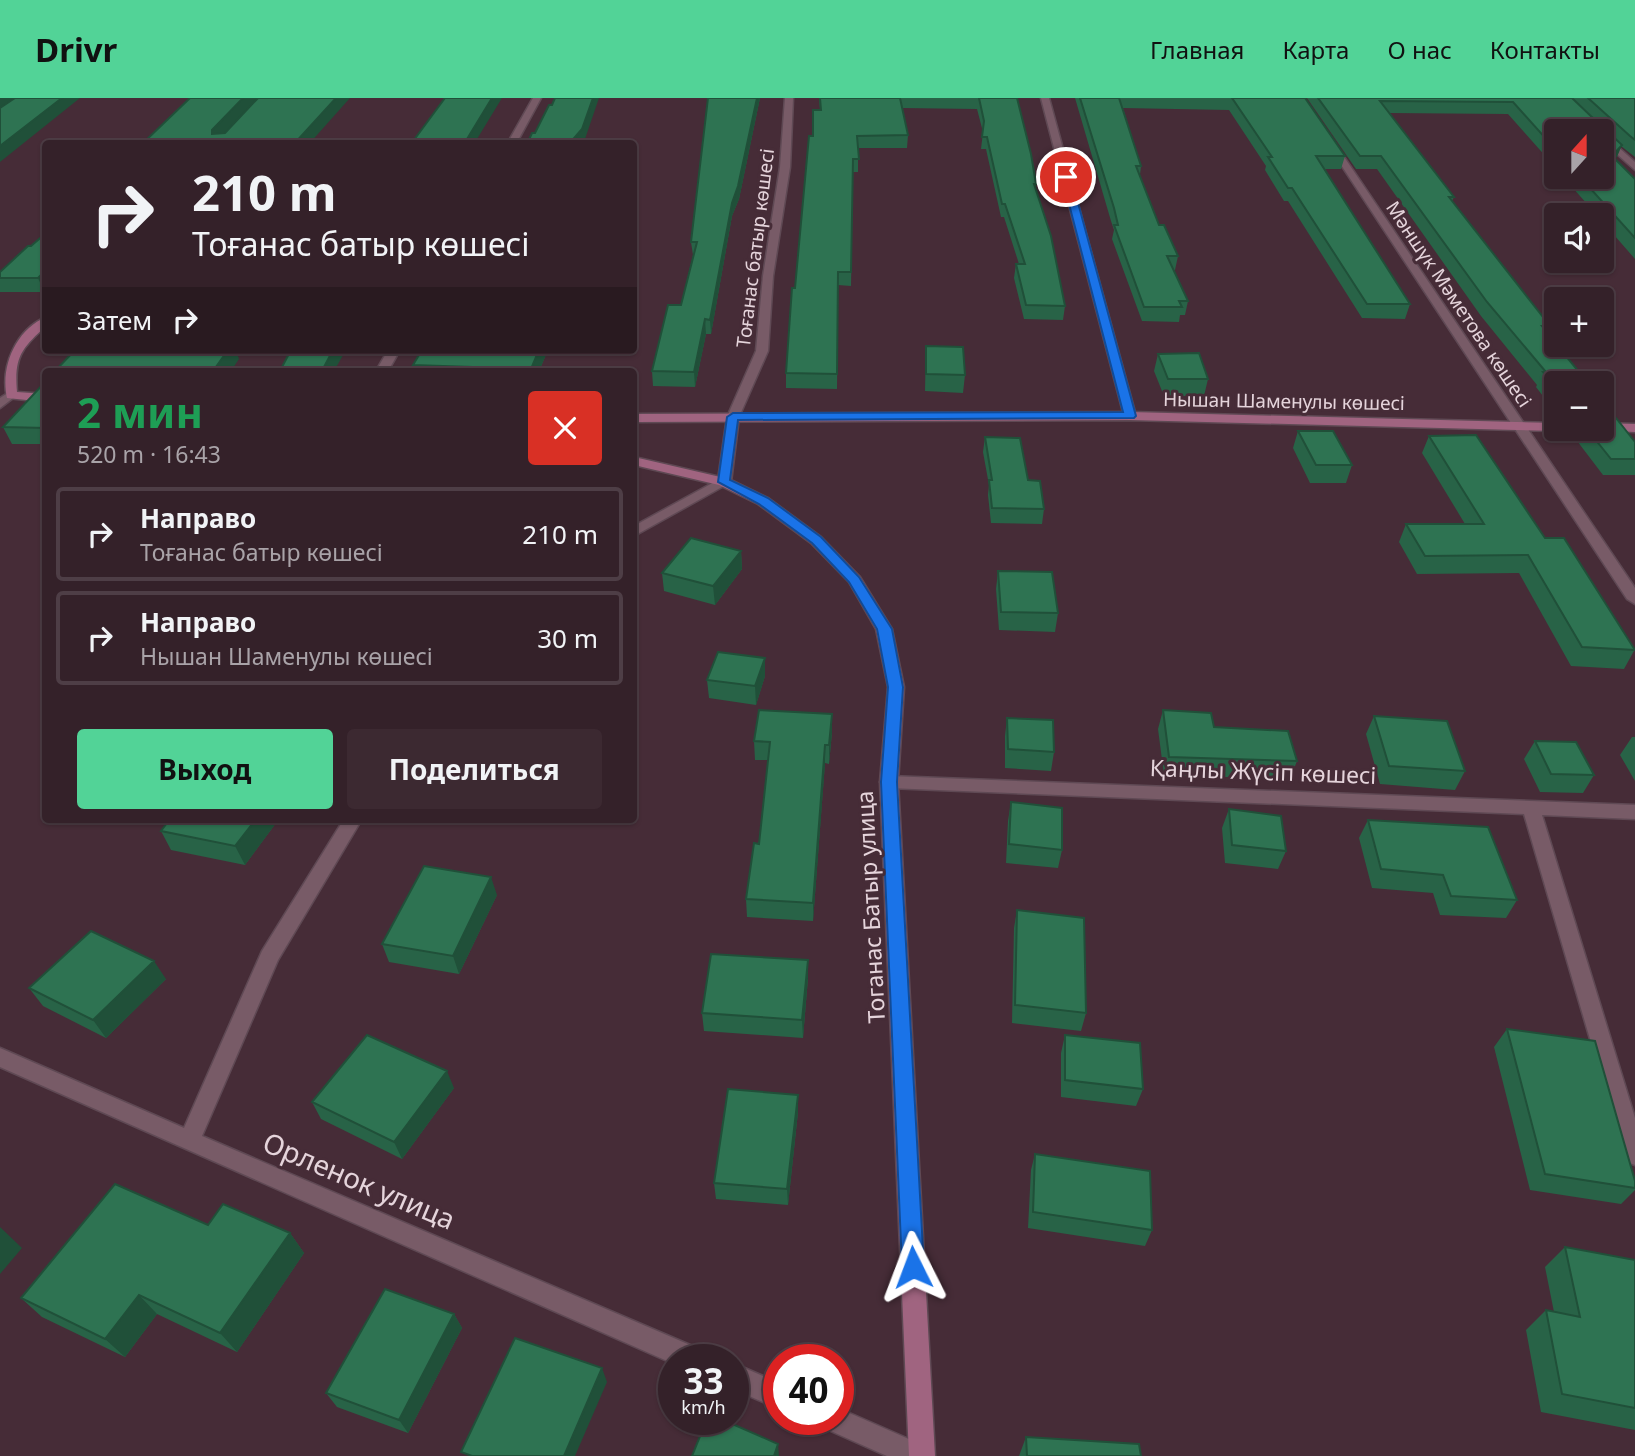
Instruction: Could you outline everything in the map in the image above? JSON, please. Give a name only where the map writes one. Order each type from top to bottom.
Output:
[{"type":"street","points":[[513,140],[537,98]]},
{"type":"street","name":"Тоғанас батыр көшесі","points":[[724,482],[733,417],[762,351],[768,276],[785,167],[789,98]]},
{"type":"street","points":[[1045,98],[1130,416]]},
{"type":"street","name":"Мәншүк Мәметова көшесі","points":[[1323,132],[1635,599]]},
{"type":"street","points":[[1614,147],[1635,167]]},
{"type":"street","points":[[0,404],[6,396],[9,359],[21,343],[42,324]]},
{"type":"street","points":[[6,396],[42,398]]},
{"type":"street","name":"Нышан Шаменулы көшесі","points":[[637,418],[1130,416],[1544,426]]},
{"type":"street","points":[[1614,427],[1635,428]]},
{"type":"street","name":"Тоганас Батыр улица","points":[[637,462],[724,482],[763,501],[816,540],[855,580],[884,629],[896,687],[889,782],[920,1456]]},
{"type":"street","points":[[637,530],[724,482]]},
{"type":"street","name":"Қаңлы Жүсіп көшесі","points":[[889,782],[1635,812]]},
{"type":"street","points":[[1531,807],[1635,1155]]},
{"type":"street","points":[[189,1141],[269,957],[351,823]]},
{"type":"street","name":"Орленок улица","points":[[0,1057],[658,1344]]},
{"type":"street","points":[[854,1428],[920,1456]]},
{"type":"building","points":[[15,98],[62,98],[0,146],[0,108]]},
{"type":"building","points":[[190,98],[243,98],[212,130],[212,134],[225,133],[258,98],[336,98],[298,140],[146,140]]},
{"type":"building","points":[[445,98],[492,98],[466,140],[414,140]]},
{"type":"building","points":[[555,98],[593,98],[582,129],[572,140],[529,140],[549,105],[552,105]]},
{"type":"building","points":[[708,98],[757,98],[732,203],[710,320],[705,319],[694,372],[652,371],[668,305],[681,305],[697,242],[691,242]]},
{"type":"building","points":[[820,98],[900,98],[908,135],[857,136],[859,159],[853,159],[851,272],[838,272],[837,374],[786,373],[792,288],[795,288],[809,136],[813,136],[813,110],[821,110]]},
{"type":"building","points":[[979,98],[1017,98],[1031,154],[1034,184],[1051,236],[1065,306],[1026,305],[1016,264],[1025,264],[1005,204],[1002,204],[987,137],[982,137],[984,121]]},
{"type":"building","points":[[1080,98],[1119,98],[1141,166],[1136,166],[1159,225],[1164,225],[1178,256],[1167,256],[1188,301],[1179,301],[1182,307],[1144,307],[1114,225],[1118,225],[1114,208]]},
{"type":"building","points":[[1232,98],[1305,98],[1345,156],[1316,156],[1410,304],[1367,304],[1292,188],[1288,188],[1268,157],[1272,157]]},
{"type":"building","points":[[1318,98],[1572,98],[1594,119],[1544,119],[1544,137],[1513,102],[1380,101],[1454,197],[1449,197],[1544,318],[1544,357],[1567,357],[1578,371],[1545,371],[1487,302],[1381,156],[1360,156]]},
{"type":"building","points":[[1588,98],[1635,98],[1635,140],[1614,119]]},
{"type":"building","points":[[1614,137],[1622,145],[1614,154]]},
{"type":"building","points":[[1614,158],[1635,179],[1635,238],[1614,215],[1614,203],[1603,203],[1591,189],[1614,189]]},
{"type":"building","points":[[42,236],[42,274],[38,278],[0,278],[0,272]]},
{"type":"building","points":[[926,346],[963,347],[965,375],[926,374]]},
{"type":"building","points":[[1199,353],[1208,379],[1168,379],[1158,354]]},
{"type":"building","points":[[71,354],[225,354],[215,368],[58,368]]},
{"type":"building","points":[[289,354],[331,354],[324,367],[282,367]]},
{"type":"building","points":[[420,354],[537,354],[531,368],[413,365]]},
{"type":"building","points":[[42,385],[42,428],[3,427]]},
{"type":"building","points":[[1616,418],[1635,442],[1635,459],[1611,459],[1597,441],[1614,441]]},
{"type":"building","points":[[1298,431],[1333,431],[1352,465],[1316,465]]},
{"type":"building","points":[[1476,435],[1545,538],[1564,538],[1635,650],[1582,647],[1528,555],[1425,556],[1406,524],[1484,524],[1429,436]]},
{"type":"building","points":[[985,437],[1020,438],[1028,480],[1040,481],[1044,509],[992,508],[989,480],[992,480]]},
{"type":"building","points":[[691,538],[741,551],[713,586],[662,573]]},
{"type":"building","points":[[998,571],[1052,572],[1058,613],[1001,612]]},
{"type":"building","points":[[718,652],[765,658],[755,686],[707,680]]},
{"type":"building","points":[[759,710],[832,714],[829,745],[825,745],[813,903],[746,899],[754,843],[759,844],[770,742],[754,741]]},
{"type":"building","points":[[1163,710],[1211,713],[1214,727],[1288,731],[1297,761],[1169,757]]},
{"type":"building","points":[[1374,716],[1447,721],[1465,771],[1389,766]]},
{"type":"building","points":[[1007,718],[1053,720],[1054,752],[1008,749]]},
{"type":"building","points":[[1535,741],[1576,742],[1594,775],[1551,774]]},
{"type":"building","points":[[1011,802],[1062,808],[1062,850],[1009,844]]},
{"type":"building","points":[[1229,809],[1281,816],[1286,851],[1232,845]]},
{"type":"building","points":[[1368,820],[1488,827],[1517,900],[1451,896],[1443,875],[1381,869]]},
{"type":"building","points":[[167,823],[253,823],[235,846],[161,831]]},
{"type":"building","points":[[424,866],[491,877],[453,956],[382,944]]},
{"type":"building","points":[[1017,910],[1084,918],[1086,1013],[1015,1005]]},
{"type":"building","points":[[91,931],[154,961],[93,1020],[29,988]]},
{"type":"building","points":[[711,954],[808,960],[802,1020],[702,1013]]},
{"type":"building","points":[[1507,1029],[1595,1041],[1635,1188],[1545,1174]]},
{"type":"building","points":[[367,1035],[447,1071],[394,1142],[312,1102]]},
{"type":"building","points":[[1065,1035],[1140,1043],[1143,1089],[1065,1080]]},
{"type":"building","points":[[728,1089],[798,1095],[787,1189],[714,1183]]},
{"type":"building","points":[[1035,1154],[1150,1171],[1152,1230],[1033,1212]]},
{"type":"building","points":[[115,1184],[208,1225],[223,1204],[290,1233],[220,1333],[139,1295],[105,1339],[21,1298]]},
{"type":"building","points":[[1565,1247],[1635,1260],[1635,1408],[1562,1394],[1546,1310],[1580,1317]]},
{"type":"building","points":[[385,1289],[454,1314],[399,1420],[326,1393]]},
{"type":"building","points":[[515,1338],[602,1368],[564,1456],[472,1456],[461,1452]]},
{"type":"building","points":[[749,1431],[778,1444],[774,1456],[692,1456],[701,1435],[749,1435]]},
{"type":"building","points":[[1026,1437],[1139,1444],[1141,1456],[1027,1456]]},
{"type":"route","points":[[913,1267],[889,782],[896,687],[884,629],[855,580],[816,540],[763,501],[724,482],[733,417],[1130,416],[1066,177]]}]
